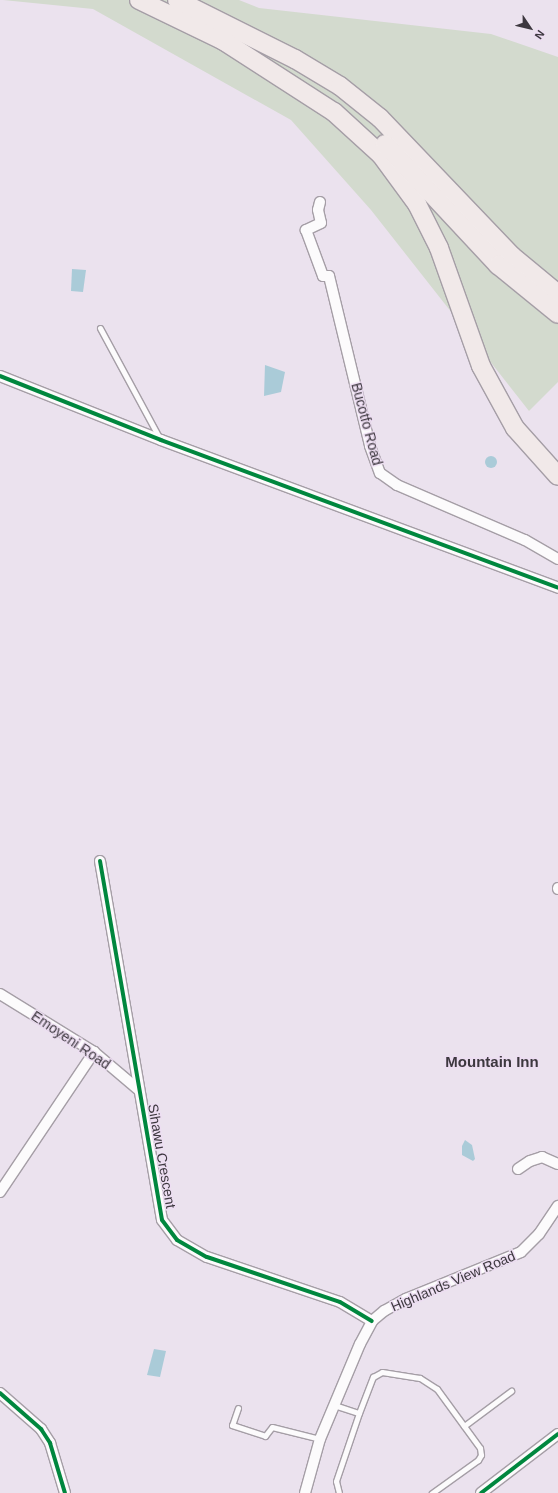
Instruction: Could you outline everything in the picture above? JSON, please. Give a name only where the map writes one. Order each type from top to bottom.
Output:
[{"type":"highway","points":[[138,0],[285,71],[334,102],[385,143],[498,265],[558,314]]},
{"type":"highway","points":[[177,0],[295,59],[340,86],[380,118],[512,256],[558,294]]},
{"type":"highway","points":[[219,38],[334,112],[381,155],[418,204],[439,248],[481,366],[515,428],[558,476]]},
{"type":"street","name":"Bucotfo Road","points":[[320,202],[318,210],[321,223],[306,230],[323,276],[329,276],[370,446],[380,473],[397,485],[525,540],[558,559]]},
{"type":"street","points":[[0,376],[161,440],[558,588]]},
{"type":"street","name":"Sihawu Crescent","points":[[100,862],[162,1220],[178,1240],[207,1257],[340,1302],[372,1321]]},
{"type":"street","name":"Emoyeni Road","points":[[0,994],[94,1052],[139,1090]]},
{"type":"street","points":[[0,1192],[94,1052]]},
{"type":"street","points":[[518,1169],[530,1161],[542,1157],[558,1164]]},
{"type":"street","name":"Highlands View Road","points":[[305,1493],[320,1439],[360,1344],[372,1321],[384,1311],[406,1300],[521,1252],[539,1234],[558,1206]]},
{"type":"street","points":[[0,1393],[44,1433],[50,1443],[65,1493]]},
{"type":"street","points":[[480,1493],[558,1434]]},
{"type":"lane","points":[[100,328],[161,440]]},
{"type":"lane","points":[[339,1493],[336,1481],[359,1413],[373,1377],[382,1372],[420,1378],[437,1389],[480,1448],[481,1455],[432,1493]]},
{"type":"lane","points":[[464,1426],[511,1391]]},
{"type":"lane","points":[[334,1405],[359,1413]]},
{"type":"lane","points":[[238,1408],[232,1425],[265,1436],[272,1427],[320,1439]]},
{"type":"shaded area","points":[[3,0],[239,0],[259,8],[491,34],[558,57],[558,382],[529,411],[371,210],[291,120],[93,9]]},
{"type":"water","points":[[72,269],[86,270],[83,292],[71,291]]},
{"type":"water","points":[[265,365],[285,372],[281,392],[264,396]]},
{"type":"water","points":[[491,456],[495,458],[497,462],[495,466],[491,468],[487,466],[485,462],[487,458]]},
{"type":"water","points":[[465,1140],[472,1145],[475,1159],[473,1161],[462,1155],[462,1146]]},
{"type":"water","points":[[154,1349],[166,1351],[160,1377],[147,1375]]},
{"type":"cycle path","points":[[0,376],[161,440],[558,588]]},
{"type":"cycle path","points":[[100,861],[162,1220],[177,1240],[207,1257],[340,1302],[372,1321]]},
{"type":"cycle path","points":[[0,1393],[41,1429],[50,1443],[65,1493]]},
{"type":"cycle path","points":[[481,1493],[558,1434]]},
{"type":"district","name":"Mountain Inn","points":[[492,1062]]}]
